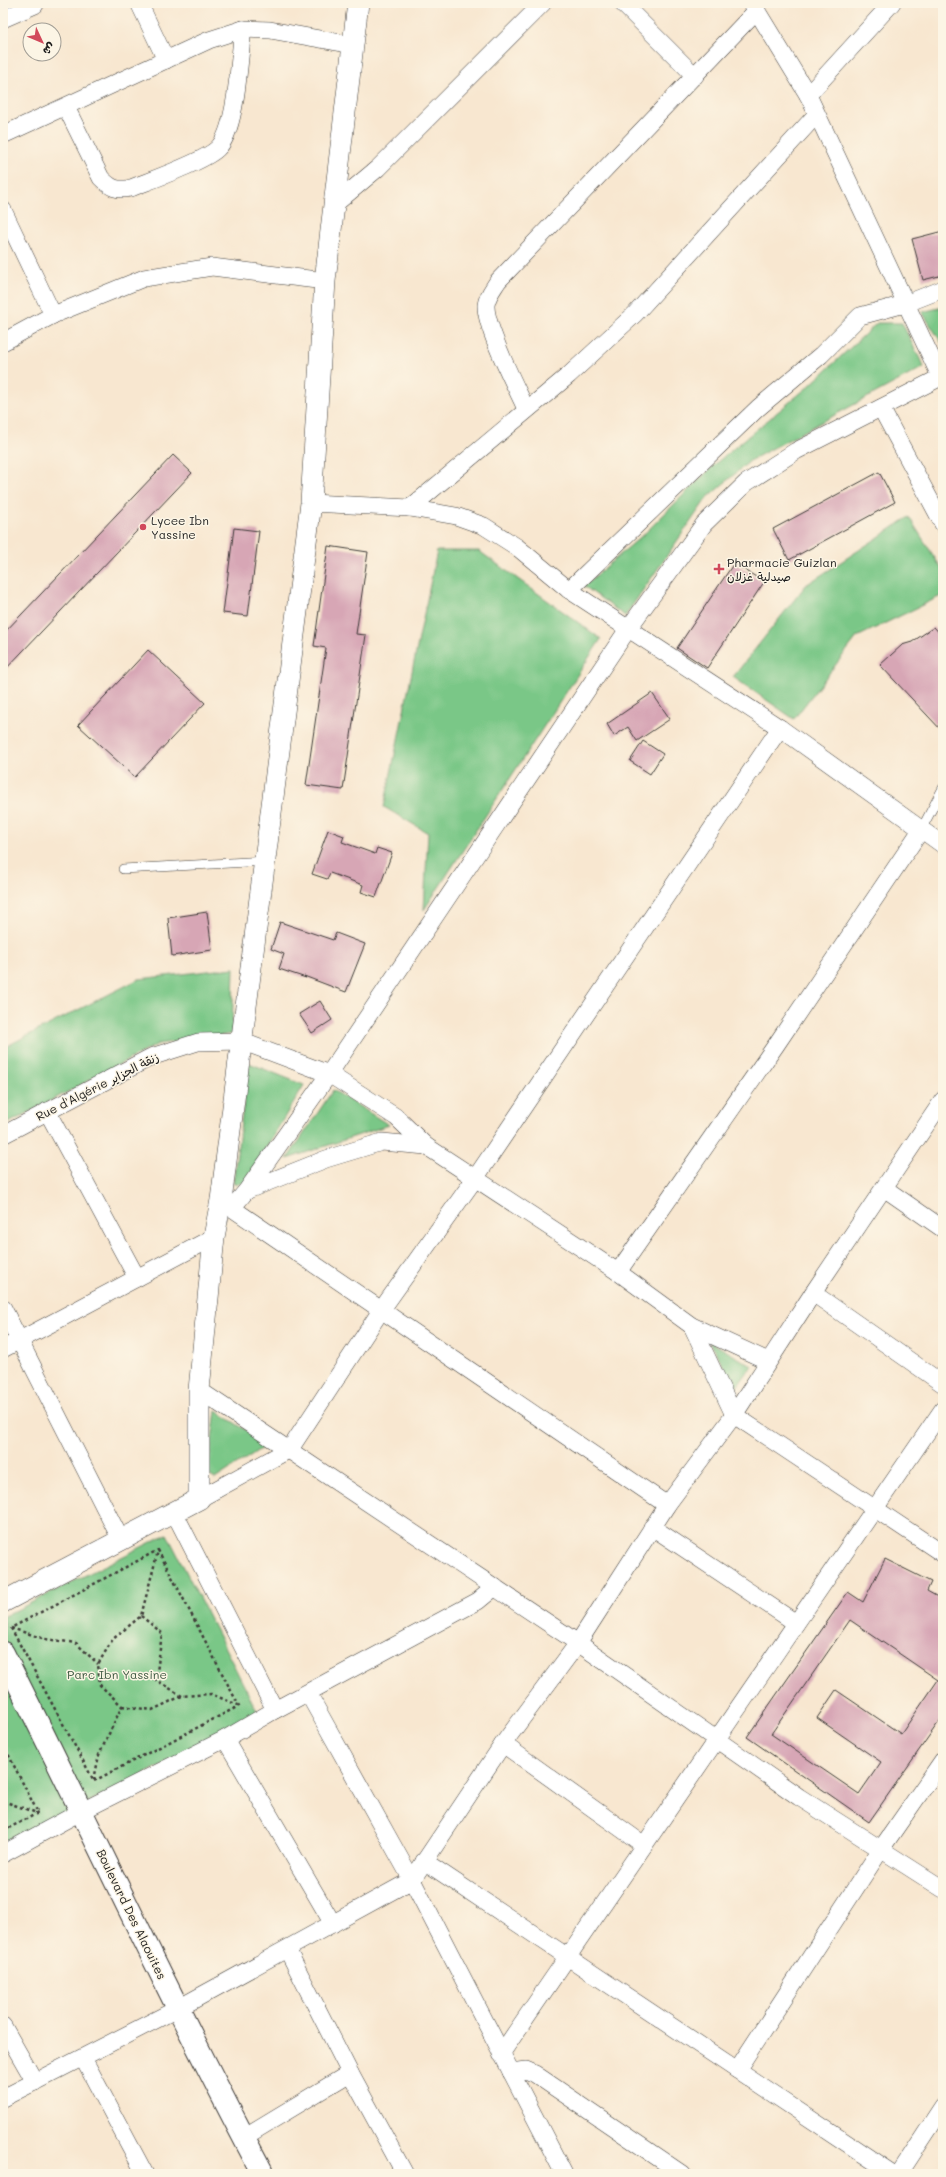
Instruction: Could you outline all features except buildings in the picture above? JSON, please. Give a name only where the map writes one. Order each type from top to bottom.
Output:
[{"type":"main road","name":"Boulevard Des Alaouites","points":[[3,1653],[82,1811],[177,2009],[264,2174]]},
{"type":"street","points":[[139,3],[166,60]]},
{"type":"street","points":[[199,1499],[199,1390],[214,1237],[227,1204],[241,1041],[266,861],[311,503],[325,281],[358,3]]},
{"type":"street","points":[[335,204],[378,168],[543,3]]},
{"type":"street","points":[[622,3],[695,76]]},
{"type":"street","points":[[808,95],[892,3]]},
{"type":"street","points":[[3,19],[36,5]]},
{"type":"street","points":[[247,1190],[329,1074],[628,629],[704,524],[746,483],[796,451],[941,376],[905,304],[808,95],[754,6],[695,76],[498,281],[488,295],[486,306],[496,340],[526,409]]},
{"type":"street","points":[[66,107],[101,178],[110,187],[118,190],[131,188],[208,156],[223,142],[231,123],[243,29]]},
{"type":"street","points":[[3,135],[208,40],[243,29],[270,30],[352,45]]},
{"type":"street","points":[[410,508],[568,375],[635,314],[816,115]]},
{"type":"street","points":[[3,210],[53,315]]},
{"type":"street","points":[[3,342],[53,315],[144,278],[212,267],[325,281]]},
{"type":"street","points":[[569,590],[758,408],[821,355],[860,316],[905,304],[943,289]]},
{"type":"street","points":[[881,408],[943,524]]},
{"type":"street","points":[[311,503],[410,508],[456,516],[484,526],[517,547],[569,590],[780,728],[943,845]]},
{"type":"street","points":[[3,1602],[199,1499],[290,1449],[382,1309],[476,1178],[780,728]]},
{"type":"street","points":[[618,1272],[776,1045],[921,830]]},
{"type":"street","points":[[241,1041],[329,1074],[396,1117],[426,1146],[618,1272],[692,1326],[768,1361]]},
{"type":"street","name":"Rue d'Algérie زنقة الجزاير","points":[[3,1135],[151,1057],[198,1042],[241,1041]]},
{"type":"street","points":[[3,2098],[177,2009],[412,1880],[502,1744],[578,1643],[667,1505],[734,1415],[813,1293],[943,1100]]},
{"type":"street","points":[[47,1111],[137,1278]]},
{"type":"street","points":[[227,1204],[247,1190],[326,1159],[382,1142],[426,1146]]},
{"type":"street","points":[[884,1188],[943,1229]]},
{"type":"street","points":[[227,1204],[667,1505]]},
{"type":"street","points":[[3,1349],[214,1237]]},
{"type":"street","points":[[813,1293],[943,1384]]},
{"type":"street","points":[[3,1308],[121,1540]]},
{"type":"street","points":[[692,1326],[734,1415],[943,1554]]},
{"type":"street","points":[[199,1390],[290,1449],[578,1643],[716,1741],[943,1889]]},
{"type":"street","points":[[501,2054],[943,1409]]},
{"type":"street","points":[[174,1512],[275,1710]]},
{"type":"street","points":[[652,1527],[796,1623]]},
{"type":"street","points":[[3,1854],[82,1811],[225,1739],[275,1710],[478,1600],[495,1587]]},
{"type":"street","points":[[308,1693],[412,1880],[564,2174]]},
{"type":"street","points":[[225,1739],[333,1924]]},
{"type":"street","points":[[502,1744],[644,1845]]},
{"type":"street","points":[[737,2070],[881,1849],[943,1760]]},
{"type":"street","points":[[424,1860],[893,2174]]},
{"type":"street","points":[[287,1949],[350,2073],[405,2174]]},
{"type":"street","points":[[3,2026],[35,2082]]},
{"type":"street","points":[[83,2058],[146,2174]]},
{"type":"street","points":[[511,2072],[526,2070],[535,2074],[682,2174]]},
{"type":"street","points":[[244,2137],[350,2073]]},
{"type":"street","points":[[899,2174],[943,2107]]},
{"type":"lane","points":[[921,830],[943,788]]},
{"type":"lane","points":[[123,870],[266,861]]},
{"type":"path","points":[[158,1550],[141,1616],[113,1639],[98,1664],[100,1685],[122,1706],[152,1710],[182,1696],[211,1694],[238,1706]]},
{"type":"path","points":[[11,1628],[158,1550]]},
{"type":"path","points":[[158,1550],[238,1706]]},
{"type":"path","points":[[141,1616],[162,1633],[156,1680],[182,1696]]},
{"type":"path","points":[[11,1628],[45,1639],[76,1643],[98,1664]]},
{"type":"path","points":[[11,1628],[94,1781]]},
{"type":"path","points":[[94,1781],[99,1755],[122,1706]]},
{"type":"path","points":[[94,1781],[238,1706]]},
{"type":"path","points":[[3,1744],[38,1813]]},
{"type":"path","points":[[3,1801],[38,1813]]},
{"type":"path","points":[[3,1831],[38,1813]]},
{"type":"green space","points":[[943,307],[943,345],[922,312]]},
{"type":"green space","points":[[877,323],[902,323],[924,367],[751,460],[707,498],[625,616],[584,586],[645,533],[716,463],[809,386]]},
{"type":"green space","points":[[909,517],[943,571],[943,595],[857,637],[794,719],[733,677],[806,585]]},
{"type":"green space","points":[[437,551],[479,551],[601,639],[424,910],[428,833],[384,807]]},
{"type":"green space","points":[[234,968],[232,1034],[158,1044],[3,1126],[3,1048],[139,979]]},
{"type":"green space","points":[[249,1063],[304,1085],[244,1184],[233,1183]]},
{"type":"green space","points":[[333,1090],[389,1125],[287,1159]]},
{"type":"green space","points":[[709,1341],[752,1366],[736,1388]]},
{"type":"green space","points":[[216,1411],[268,1444],[215,1479],[207,1474]]},
{"type":"green space","name":"Parc Ibn Yassine","points":[[167,1534],[259,1715],[3,1847],[3,1617]]},
{"type":"place","name":"Lycee Ibn Yassine","points":[[143,527]]},
{"type":"place","name":"Pharmacie Guizlan صيدلية غزلان","points":[[719,569]]}]
